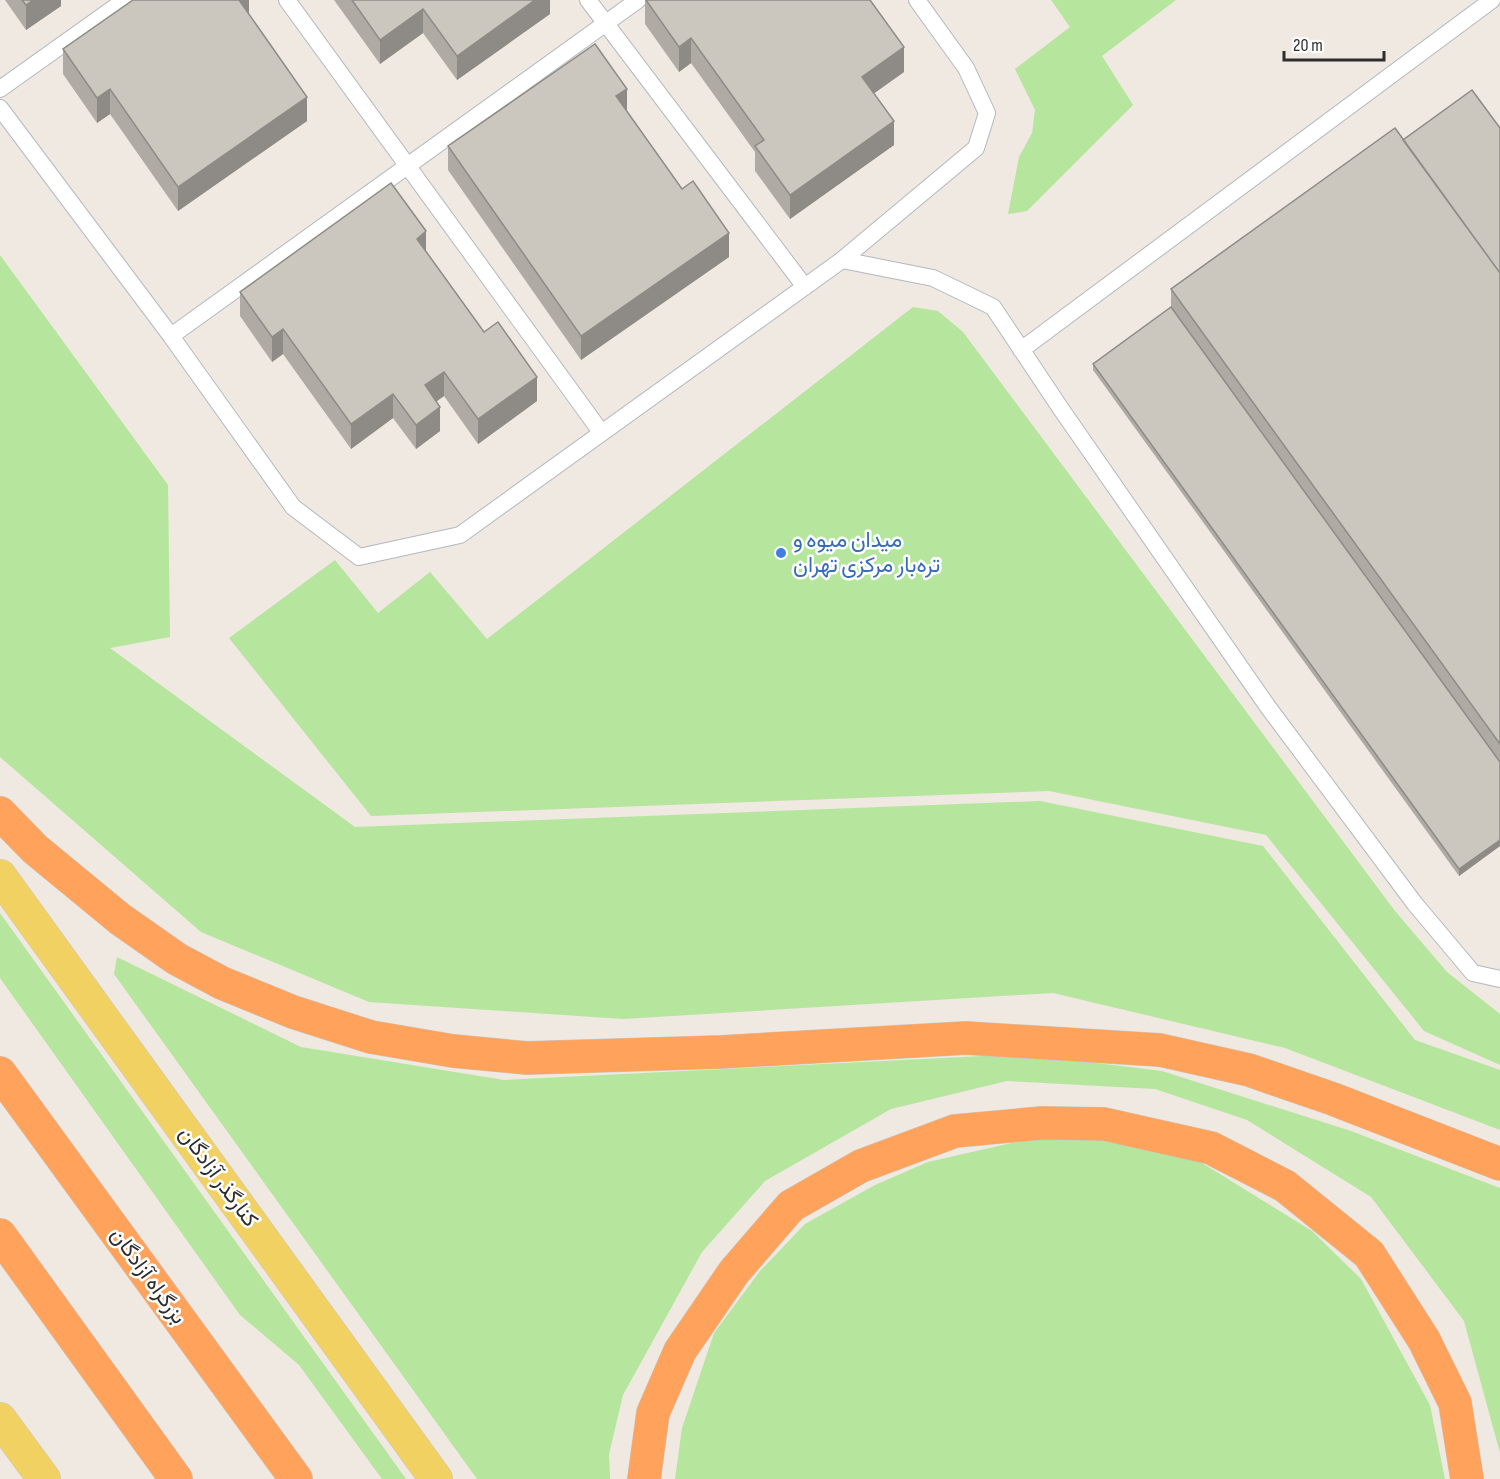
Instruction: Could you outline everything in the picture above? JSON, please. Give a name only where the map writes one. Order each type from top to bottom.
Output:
[{"type":"highway","points":[[0,813],[35,849],[120,919],[177,959],[222,983],[293,1012],[371,1036],[453,1051],[527,1058],[720,1052],[966,1038],[1160,1050],[1249,1070],[1333,1099],[1500,1164]]},
{"type":"highway","name":"بزرگراه آزادگان","points":[[0,1073],[296,1479]]},
{"type":"highway","points":[[644,1479],[653,1413],[680,1351],[734,1272],[791,1206],[861,1166],[955,1131],[1042,1124],[1104,1124],[1211,1148],[1285,1186],[1369,1254],[1424,1340],[1455,1403],[1467,1479]]},
{"type":"highway","points":[[0,1235],[176,1479]]},
{"type":"main road","name":"کنارگذر آزادگان","points":[[0,876],[435,1479]]},
{"type":"main road","points":[[0,1419],[44,1479]]},
{"type":"lane","points":[[0,89],[125,0]]},
{"type":"lane","points":[[286,0],[601,432]]},
{"type":"lane","points":[[588,0],[805,287]]},
{"type":"lane","points":[[171,336],[638,0]]},
{"type":"lane","points":[[0,108],[171,336],[293,507],[359,557],[460,535],[842,260],[976,148],[987,112],[966,68],[917,0]]},
{"type":"lane","points":[[1021,350],[1493,0],[1500,8]]},
{"type":"lane","points":[[842,260],[933,278],[993,307],[1268,706],[1415,904],[1473,973],[1500,979]]},
{"type":"green space","points":[[1051,0],[1176,0],[1102,56],[1133,105],[1027,211],[1008,214],[1019,157],[1032,133],[1035,110],[1015,69],[1070,27]]},
{"type":"green space","points":[[0,255],[168,485],[170,637],[110,648],[355,827],[1040,801],[1263,846],[1415,1040],[1500,1070],[1500,1130],[1285,1048],[1053,993],[623,1019],[369,1002],[201,932],[0,757]]},
{"type":"green space","points":[[913,307],[938,311],[963,332],[1395,911],[1447,972],[1500,1014],[1500,1065],[1424,1031],[1266,835],[1049,791],[371,816],[229,638],[335,560],[378,613],[430,572],[487,639]]},
{"type":"green space","points":[[0,913],[406,1479],[382,1479],[299,1365],[240,1315],[0,978]]},
{"type":"green space","points":[[117,957],[301,1047],[504,1080],[1022,1054],[1162,1071],[1351,1131],[1500,1188],[1500,1453],[1464,1321],[1371,1197],[1247,1120],[1155,1089],[1007,1081],[891,1109],[765,1181],[702,1252],[623,1395],[609,1454],[610,1479],[477,1479],[114,974]]},
{"type":"green space","points":[[1025,1140],[1115,1140],[1202,1163],[1312,1231],[1361,1279],[1430,1405],[1445,1479],[675,1479],[682,1428],[714,1333],[760,1271],[805,1224],[875,1185],[928,1162]]},
{"type":"building","points":[[22,0],[33,0],[26,5]]},
{"type":"building","points":[[133,0],[239,0],[307,97],[178,187],[110,89],[97,98],[63,49]]},
{"type":"building","points":[[352,0],[535,0],[457,56],[423,9],[380,40]]},
{"type":"building","points":[[646,0],[870,0],[904,47],[862,77],[894,121],[790,195],[755,146],[764,140],[691,38],[679,47]]},
{"type":"building","points":[[595,44],[627,89],[616,96],[682,189],[693,181],[729,233],[581,336],[448,146]]},
{"type":"building","points":[[1472,90],[1500,128],[1500,273],[1403,140]]},
{"type":"building","points":[[1395,128],[1500,273],[1500,744],[1171,289]]},
{"type":"building","points":[[391,183],[426,231],[417,239],[484,332],[498,322],[537,377],[478,419],[444,372],[425,385],[440,407],[416,425],[393,394],[351,424],[283,329],[272,337],[240,292]]},
{"type":"building","points":[[1171,307],[1500,762],[1500,840],[1459,869],[1093,364]]},
{"type":"place","name":"میدان میوه و تره‌بار مرکزی تهران","points":[[781,553]]}]
